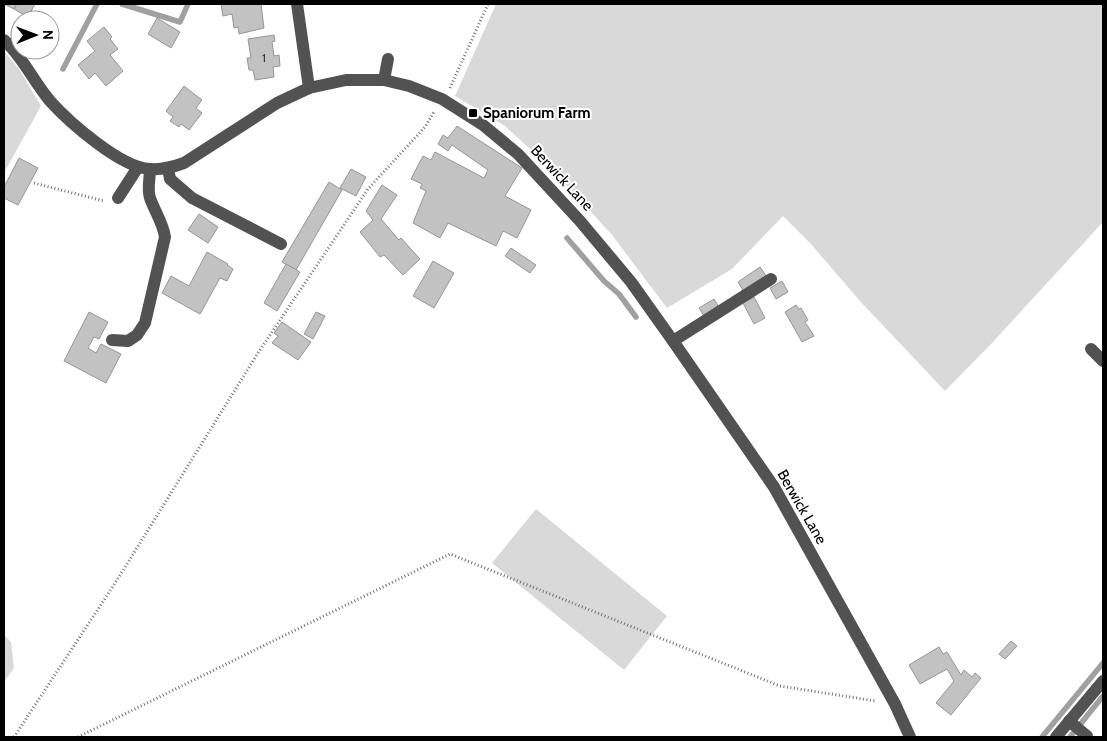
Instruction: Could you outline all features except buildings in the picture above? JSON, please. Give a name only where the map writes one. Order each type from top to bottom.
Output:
[{"type":"street","points":[[296,4],[309,88]]},
{"type":"street","points":[[4,40],[14,49],[50,100],[72,122],[93,140],[144,168],[150,198],[165,237],[145,323],[136,335],[128,341],[112,340]]},
{"type":"street","points":[[384,80],[388,58]]},
{"type":"street","name":"Berwick Lane","points":[[144,168],[168,168],[184,163],[277,103],[309,88],[346,80],[384,80],[409,86],[442,99],[483,125],[518,154],[580,221],[618,267],[673,341],[774,488],[895,704],[910,737]]},
{"type":"street","points":[[118,198],[144,168]]},
{"type":"street","points":[[168,168],[170,180],[192,198],[281,244]]},
{"type":"street","points":[[673,341],[771,279]]},
{"type":"street","points":[[1091,349],[1103,361]]},
{"type":"street","points":[[1056,737],[1103,681]]},
{"type":"street","points":[[1069,721],[1087,736]]},
{"type":"path","points":[[14,737],[112,588],[258,353],[368,189],[425,127],[450,89],[488,4]]},
{"type":"path","points":[[34,183],[114,204],[118,198]]},
{"type":"path","points":[[78,737],[450,554],[780,686],[895,704]]},
{"type":"shaded area","points":[[496,4],[1103,4],[1103,222],[992,343],[945,391],[783,216],[732,269],[667,308],[612,235],[553,170],[505,126],[455,96]]},
{"type":"shaded area","points":[[4,51],[19,69],[41,106],[4,173]]},
{"type":"shaded area","points":[[536,509],[667,616],[624,670],[492,563]]},
{"type":"shaded area","points":[[4,635],[11,642],[14,668],[4,682]]},
{"type":"waterway","points":[[63,69],[97,4]]},
{"type":"waterway","points":[[122,4],[180,22],[188,4]]},
{"type":"waterway","points":[[567,238],[604,281],[619,294],[636,317]]},
{"type":"waterway","points":[[1042,737],[1103,663]]},
{"type":"waterway","points":[[1070,737],[1103,696]]},
{"type":"place","name":"Spaniorum Farm","points":[[473,113]]}]
